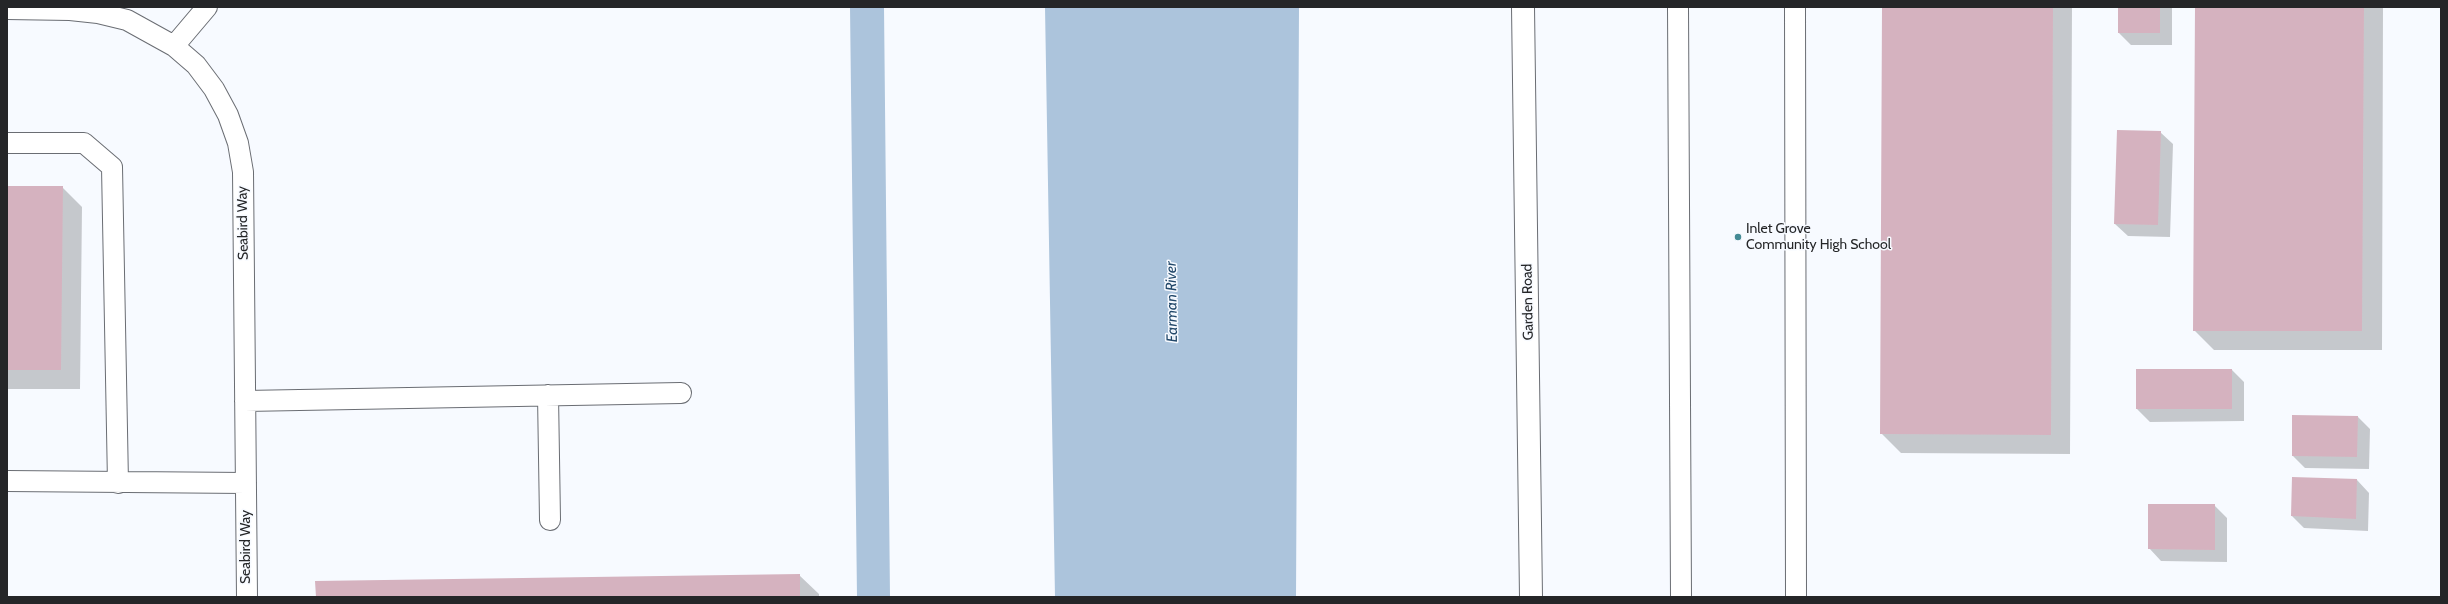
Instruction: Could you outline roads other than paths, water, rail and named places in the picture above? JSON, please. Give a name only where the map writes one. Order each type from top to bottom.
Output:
[{"type":"street","name":"Garden Road","points":[[1523,7],[1531,597]]},
{"type":"lane","points":[[174,46],[207,7]]},
{"type":"lane","points":[[1678,7],[1681,597]]},
{"type":"lane","points":[[1795,7],[1796,597]]},
{"type":"lane","name":"Seabird Way","points":[[7,9],[98,13],[127,20],[174,46],[196,65],[214,89],[228,115],[238,143],[243,172],[247,597]]},
{"type":"lane","points":[[7,143],[84,143],[112,167],[118,482]]},
{"type":"lane","points":[[245,401],[681,393]]},
{"type":"lane","points":[[548,395],[550,520]]},
{"type":"lane","points":[[7,481],[246,483]]},
{"type":"water","points":[[850,7],[884,7],[890,597],[857,597]]},
{"type":"water","name":"Earman River","points":[[1045,7],[1299,7],[1296,597],[1055,597]]},
{"type":"place","name":"Inlet Grove Community High School","points":[[1738,237]]}]
